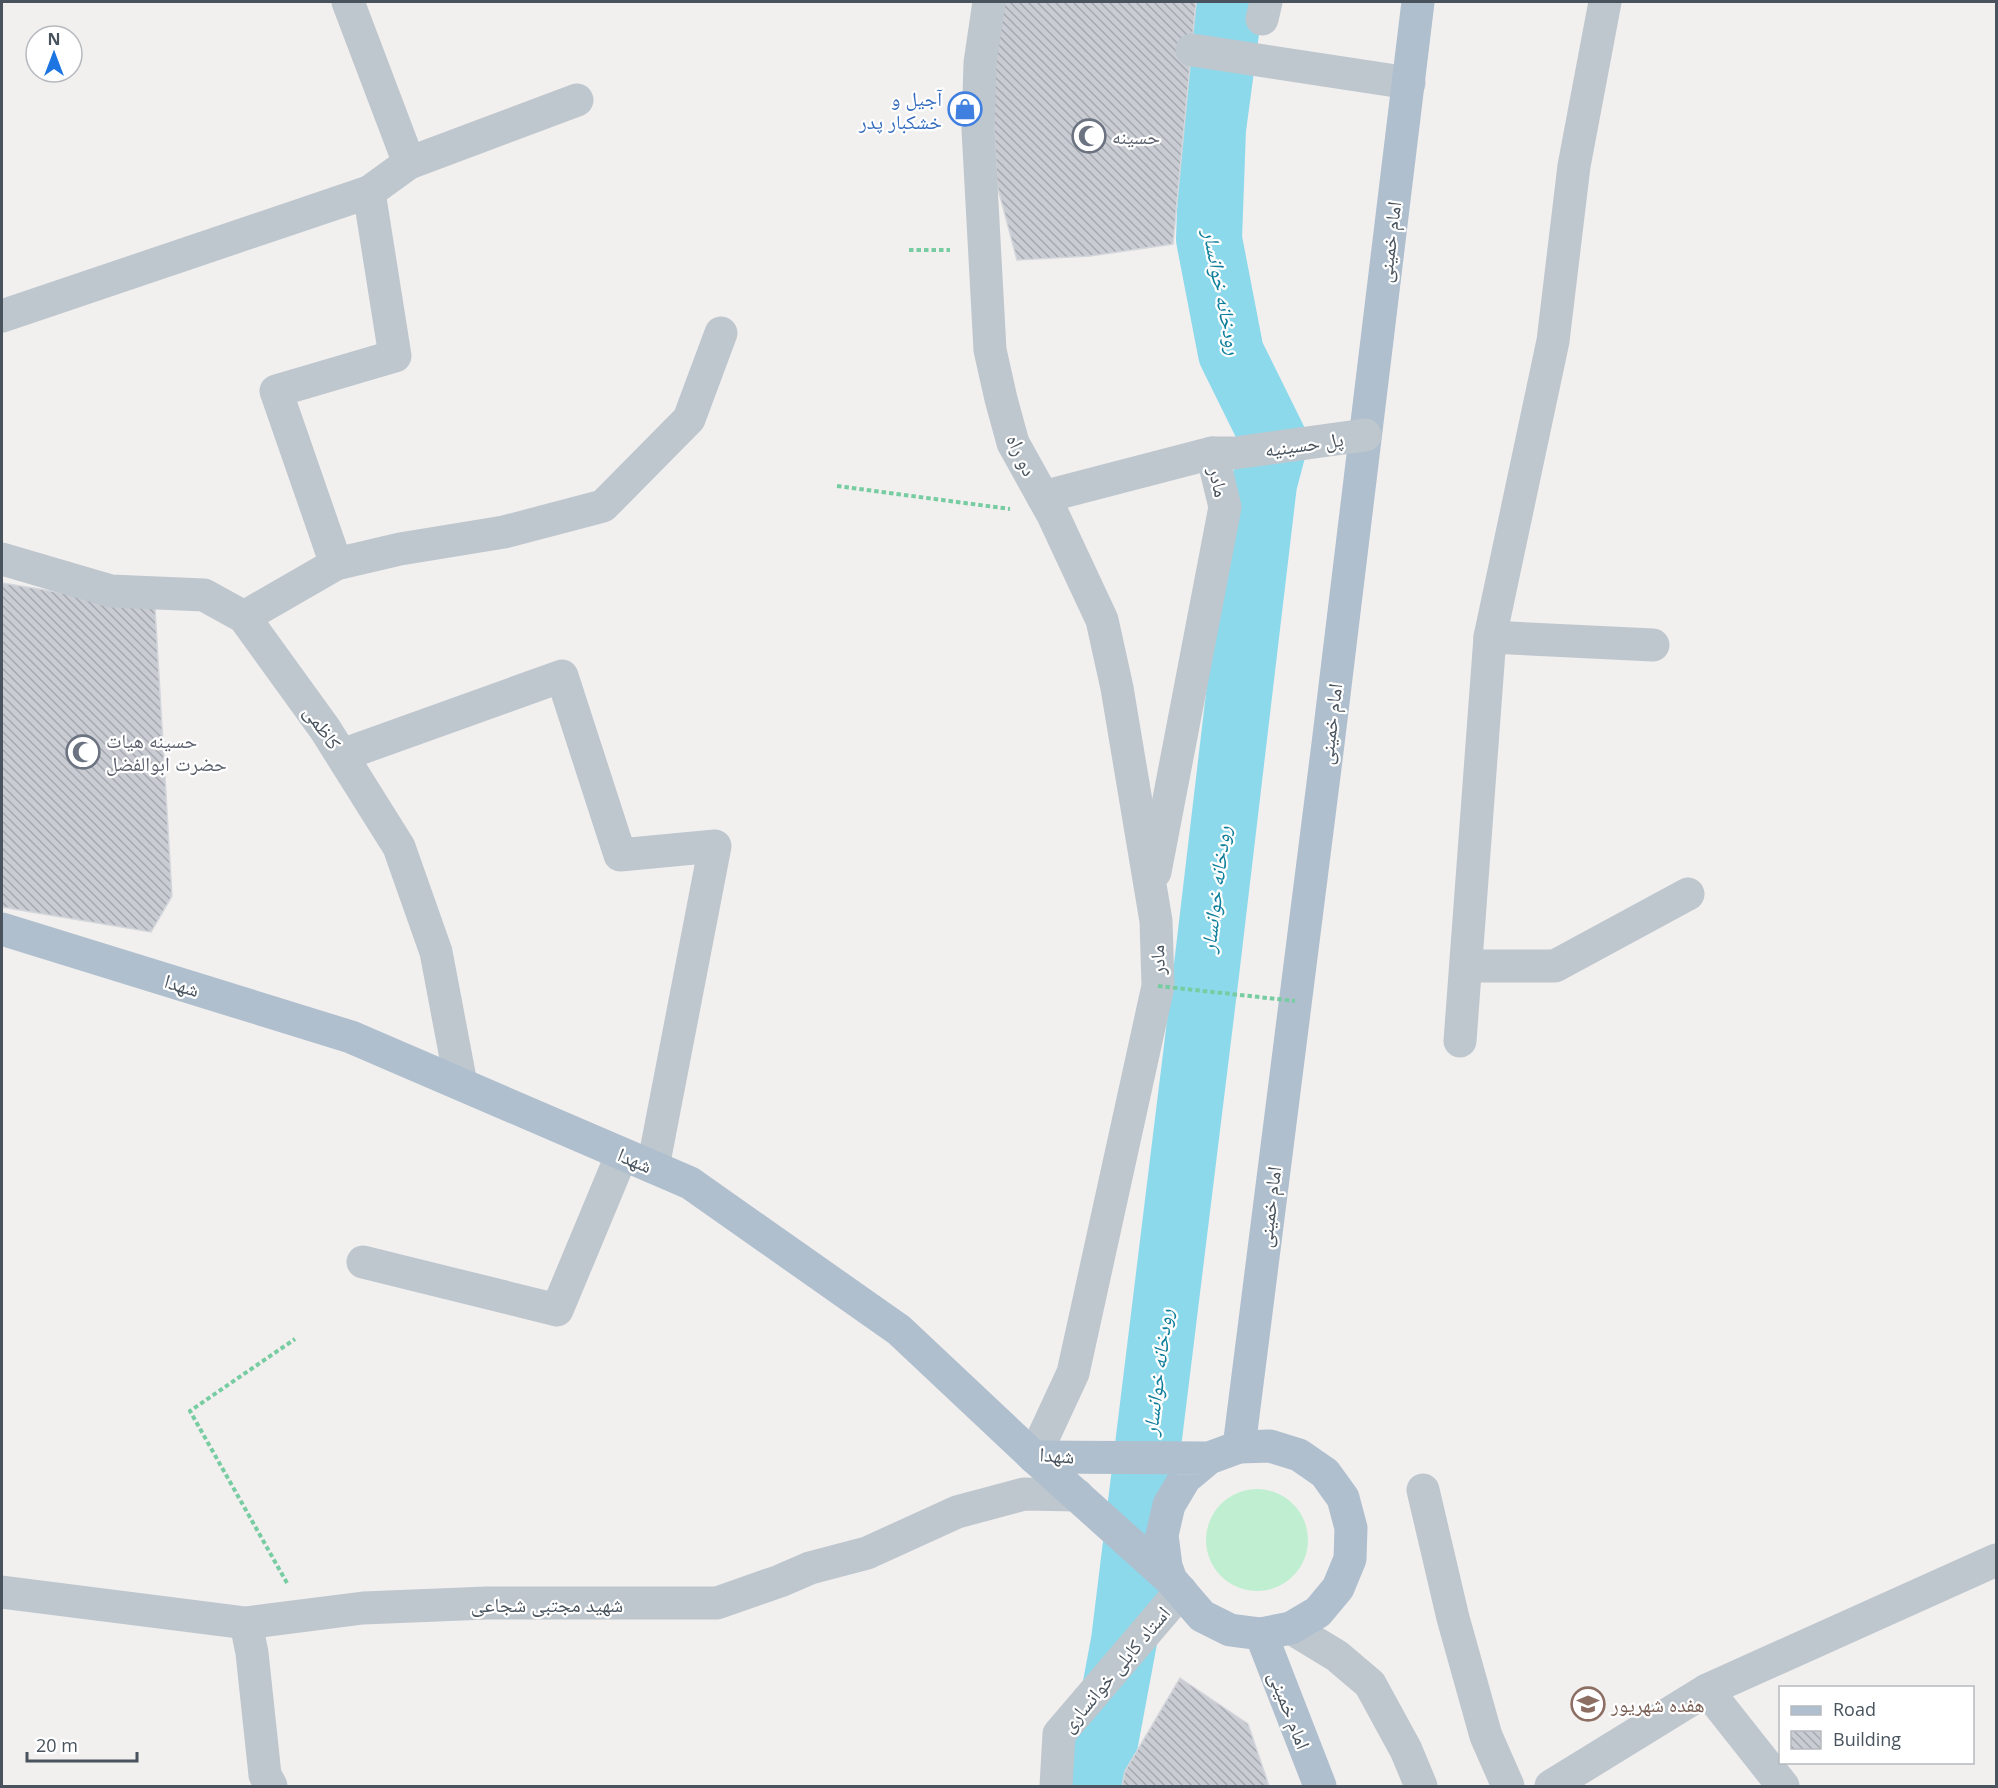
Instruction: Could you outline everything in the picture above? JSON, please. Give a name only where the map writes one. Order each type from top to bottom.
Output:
[{"type":"main road","name":"امام خمینی","points":[[1224,1452],[1295,1001],[1418,2]]},
{"type":"main road","name":"شهدا","points":[[2,929],[351,1037],[690,1184],[898,1330],[1034,1457],[1224,1452]]},
{"type":"main road","points":[[1034,1457],[1176,1585],[1202,1616],[1230,1630],[1276,1631],[1318,1612],[1338,1588],[1350,1559],[1352,1528],[1343,1498],[1325,1473],[1299,1455],[1270,1446],[1224,1452],[1185,1478],[1169,1504],[1162,1535],[1166,1566],[1176,1585]]},
{"type":"main road","name":"امام خمینی","points":[[1276,1631],[1320,1786]]},
{"type":"street","points":[[348,2],[409,163]]},
{"type":"street","name":"دو راه","points":[[989,2],[980,63],[978,129],[990,350],[1000,399],[1013,442],[1048,506],[1102,620],[1117,688],[1151,892]]},
{"type":"street","points":[[1460,1041],[1490,637],[1553,341],[1574,166],[1605,2]]},
{"type":"street","points":[[1192,50],[1409,83]]},
{"type":"street","points":[[2,316],[369,192],[409,163],[577,100]]},
{"type":"street","points":[[336,564],[276,391],[395,356],[369,192]]},
{"type":"street","points":[[244,617],[336,564],[400,549],[504,532],[603,506],[689,419],[721,333]]},
{"type":"street","name":"پل حسینیه","points":[[1048,506],[1227,453],[1365,435]]},
{"type":"street","name":"مادر","points":[[1034,1457],[1074,1373],[1158,986],[1156,921],[1151,892],[1225,507],[1227,453]]},
{"type":"street","name":"کاظمی","points":[[2,559],[111,591],[204,595],[244,617],[342,755],[399,847],[436,952],[461,1084]]},
{"type":"street","points":[[1490,637],[1653,645]]},
{"type":"street","points":[[342,755],[562,676],[620,855],[715,846],[653,1167]]},
{"type":"street","points":[[1466,966],[1554,966],[1688,894]]},
{"type":"street","points":[[363,1262],[557,1310],[622,1154]]},
{"type":"street","points":[[1423,1490],[1453,1618],[1486,1736],[1508,1786]]},
{"type":"street","name":"شهید مجتبی شجاعی","points":[[2,1592],[246,1623],[363,1608],[487,1603],[717,1604],[810,1568],[867,1553],[957,1512],[1023,1494],[1077,1495]]},
{"type":"street","points":[[1551,1786],[1707,1690],[1996,1560]]},
{"type":"street","name":"استاد کابلی خوانساری","points":[[1056,1786],[1059,1734],[1176,1585]]},
{"type":"street","points":[[246,1623],[252,1653],[265,1775],[271,1786]]},
{"type":"street","points":[[1276,1631],[1337,1656],[1370,1684],[1406,1750],[1421,1786]]},
{"type":"street","points":[[1707,1690],[1784,1786]]},
{"type":"path","points":[[837,486],[1048,506]]},
{"type":"path","points":[[1158,986],[1295,1001]]},
{"type":"path","points":[[295,1339],[190,1411],[305,1615]]},
{"type":"green space","points":[[1257,1489],[1276,1493],[1293,1504],[1304,1521],[1308,1540],[1304,1559],[1293,1576],[1276,1587],[1257,1591],[1238,1587],[1221,1576],[1210,1559],[1206,1540],[1210,1521],[1221,1504],[1238,1493]]},
{"type":"building","name":"حسینه","points":[[1004,2],[1196,2],[1173,244],[1090,256],[1017,260],[997,185],[992,87]]},
{"type":"building","name":"حسینه هیات حضرت ابوالفضل","points":[[2,583],[155,608],[172,896],[151,932],[2,907]]},
{"type":"building","points":[[1180,1678],[1248,1724],[1269,1786],[1122,1786],[1125,1771]]},
{"type":"waterway","name":"رودخانه خوانسار","points":[[1097,1786],[1124,1641],[1264,484],[1275,442],[1231,353],[1209,239],[1213,129],[1230,2]]},
{"type":"place","name":"آجیل و خشکبار پدر","points":[[965,109]]},
{"type":"place","name":"حسینه","points":[[1089,136]]},
{"type":"place","name":"حسینه هیات حضرت ابوالفضل","points":[[83,752]]},
{"type":"place","name":"هفده شهریور","points":[[1588,1704]]}]
